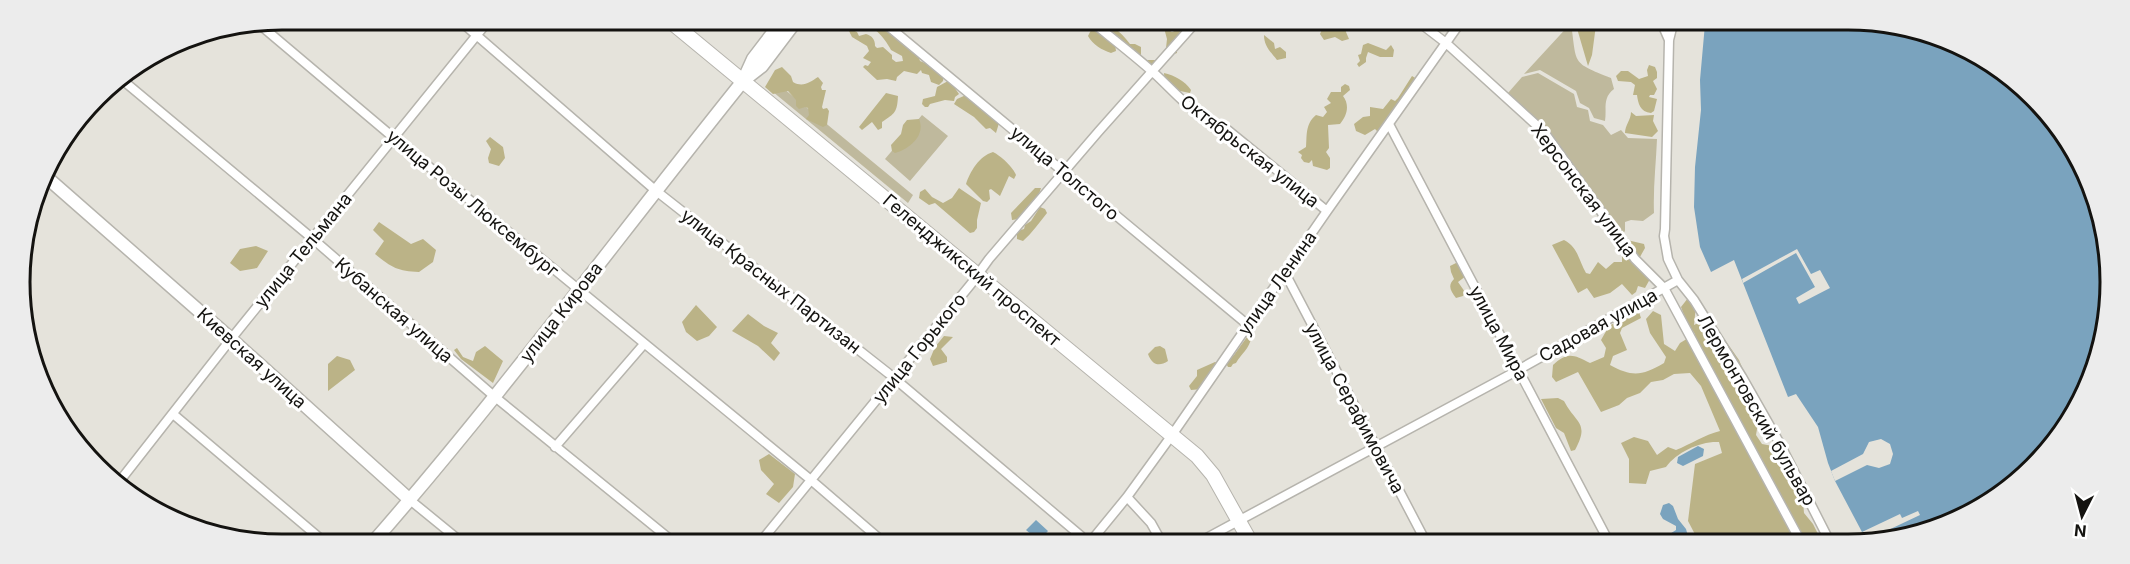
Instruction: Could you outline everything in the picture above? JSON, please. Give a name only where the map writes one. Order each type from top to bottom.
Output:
[{"type":"main road","name":"Геленджикский проспект","points":[[681,30],[1206,465],[1246,534]]},
{"type":"main road","name":"улица Кирова","points":[[743,81],[753,59],[775,30]]},
{"type":"main road","name":"улица Кирова","points":[[380,534],[495,397],[743,81],[762,66],[789,30]]},
{"type":"main road","name":"Киевская улица","points":[[51,181],[410,500]]},
{"type":"street","name":"улица Красных Партизан","points":[[471,30],[656,190],[894,379],[1079,534]]},
{"type":"street","name":"улица Тельмана","points":[[123,477],[231,339],[481,30]]},
{"type":"street","name":"улица Толстого","points":[[893,30],[1248,325]]},
{"type":"street","name":"Октябрьская улица","points":[[1102,30],[1152,71],[1202,117],[1224,128],[1324,208]]},
{"type":"street","name":"улица Горького","points":[[767,534],[977,274],[1189,30]]},
{"type":"street","name":"Херсонская улица","points":[[1429,30],[1544,132],[1635,259],[1664,288]]},
{"type":"street","name":"улица Ленина","points":[[1097,534],[1172,435],[1285,273],[1324,208],[1389,124],[1455,30]]},
{"type":"street","points":[[1665,30],[1669,40]]},
{"type":"street","points":[[1669,40],[1672,30]]},
{"type":"street","name":"улица Розы Люксембург","points":[[267,31],[874,534]]},
{"type":"street","name":"Лермонтовский бульвар","points":[[1669,40],[1664,236],[1668,259],[1678,280],[1694,300],[1742,377],[1779,442],[1826,534]]},
{"type":"street","name":"Кубанская улица","points":[[127,84],[313,239],[495,397],[664,534]]},
{"type":"street","name":"улица Мира","points":[[1389,124],[1605,534]]},
{"type":"street","name":"улица Серафимовича","points":[[1285,273],[1422,534]]},
{"type":"street","name":"Садовая улица","points":[[1213,534],[1519,370],[1678,280]]},
{"type":"street","name":"Лермонтовский бульвар","points":[[1664,288],[1797,534]]},
{"type":"street","points":[[555,447],[644,344]]},
{"type":"street","points":[[172,414],[315,534]]},
{"type":"street","points":[[1127,497],[1157,534]]},
{"type":"street","name":"Киевская улица","points":[[410,500],[452,534]]},
{"type":"shaded area","points":[[848,30],[857,32],[859,36],[866,34],[871,37],[877,48],[883,47],[896,62],[903,61],[902,56],[891,50],[874,30],[894,30],[918,55],[920,61],[944,75],[943,81],[939,85],[931,82],[929,75],[922,73],[921,70],[917,74],[904,71],[896,81],[877,80],[863,67],[868,66],[871,62],[863,58],[869,51],[867,46],[852,37]]},
{"type":"shaded area","points":[[1091,30],[1096,30],[1115,44],[1116,51],[1111,53],[1098,47],[1088,36]]},
{"type":"shaded area","points":[[1104,30],[1116,30],[1130,44],[1141,47],[1141,55],[1137,56]]},
{"type":"shaded area","points":[[1165,30],[1172,32],[1184,30],[1185,32],[1177,53],[1171,55],[1160,68],[1146,64],[1146,60],[1156,60],[1166,48]]},
{"type":"shaded area","points":[[1322,30],[1346,30],[1349,39],[1342,41],[1335,37],[1324,40],[1320,34]]},
{"type":"shaded area","points":[[1565,30],[1572,30],[1576,55],[1582,65],[1611,78],[1614,89],[1606,100],[1605,121],[1594,118],[1589,108],[1580,103],[1576,91],[1540,70],[1524,74]]},
{"type":"shaded area","points":[[1577,30],[1595,30],[1588,66]]},
{"type":"shaded area","points":[[1264,35],[1274,43],[1275,49],[1280,47],[1286,52],[1286,58],[1277,60],[1266,45]]},
{"type":"shaded area","points":[[1368,43],[1386,50],[1391,45],[1394,50],[1393,57],[1380,57],[1368,52],[1366,62],[1359,67],[1358,55],[1361,54],[1363,45]]},
{"type":"shaded area","points":[[1649,65],[1655,67],[1657,72],[1657,78],[1653,81],[1657,89],[1654,95],[1649,97],[1657,99],[1654,111],[1651,113],[1642,109],[1637,95],[1633,95],[1635,85],[1631,82],[1618,81],[1616,76],[1621,71],[1628,71],[1639,79],[1648,76]]},
{"type":"shaded area","points":[[782,67],[797,84],[806,84],[818,77],[823,83],[822,90],[826,90],[822,107],[829,111],[827,125],[823,127],[806,119],[809,115],[808,108],[799,109],[796,106],[796,100],[788,91],[773,94],[765,87],[775,70]]},
{"type":"shaded area","points":[[1164,73],[1182,81],[1191,90],[1190,93],[1165,88]]},
{"type":"shaded area","points":[[1538,73],[1574,94],[1577,107],[1588,110],[1590,121],[1603,125],[1611,135],[1621,130],[1628,138],[1657,139],[1654,213],[1643,221],[1625,222],[1625,231],[1622,235],[1536,119],[1508,93],[1522,77]]},
{"type":"shaded area","points":[[1412,76],[1417,79],[1378,132],[1375,129],[1365,135],[1356,131],[1354,124],[1363,117],[1370,116],[1370,107],[1383,109],[1391,99],[1395,101]]},
{"type":"shaded area","points":[[772,79],[913,195],[908,203],[767,87]]},
{"type":"shaded area","points":[[948,81],[959,94],[954,101],[945,100],[930,104],[928,107],[922,104],[923,99],[935,96],[937,87]]},
{"type":"shaded area","points":[[1345,84],[1350,90],[1343,96],[1347,107],[1346,114],[1340,124],[1328,125],[1329,148],[1326,152],[1330,158],[1330,168],[1327,170],[1313,166],[1312,160],[1309,163],[1304,162],[1302,155],[1298,152],[1306,147],[1310,122],[1316,115],[1323,117],[1327,112],[1324,107],[1331,103],[1327,99],[1331,92],[1341,92],[1341,87]]},
{"type":"shaded area","points":[[886,93],[898,96],[894,112],[882,122],[882,128],[878,130],[872,122],[862,130],[859,127]]},
{"type":"shaded area","points":[[966,95],[999,123],[996,133],[990,128],[986,129],[974,117],[954,104],[957,99]]},
{"type":"shaded area","points":[[1631,112],[1636,116],[1654,115],[1653,121],[1658,131],[1652,137],[1625,133]]},
{"type":"shaded area","points":[[922,115],[948,136],[910,181],[885,159]]},
{"type":"shaded area","points":[[919,119],[920,130],[911,145],[895,153],[892,151],[891,145],[901,134],[907,120]]},
{"type":"shaded area","points":[[490,137],[503,147],[505,158],[499,166],[489,163],[491,149],[486,141]]},
{"type":"shaded area","points":[[993,152],[1013,169],[1016,175],[1014,179],[1009,176],[1000,196],[991,189],[989,190],[990,199],[987,202],[983,201],[966,184],[979,161]]},
{"type":"shaded area","points":[[959,188],[981,203],[977,228],[974,232],[970,233],[935,203],[929,205],[919,198],[920,192],[925,189],[932,197],[943,203],[952,198]]},
{"type":"shaded area","points":[[1035,188],[1041,188],[1038,197],[1021,217],[1012,220],[1011,213]]},
{"type":"shaded area","points":[[1040,207],[1047,213],[1023,241],[1017,239],[1017,231],[1024,229]]},
{"type":"shaded area","points":[[379,222],[411,244],[423,239],[436,250],[433,262],[419,272],[400,270],[381,259],[375,254],[384,241],[373,230]]},
{"type":"shaded area","points":[[1564,240],[1572,246],[1586,273],[1590,274],[1598,262],[1606,269],[1614,262],[1622,262],[1622,252],[1625,251],[1624,242],[1627,240],[1644,244],[1645,248],[1636,264],[1650,279],[1645,288],[1638,286],[1632,295],[1622,284],[1610,293],[1594,298],[1587,288],[1578,293],[1552,245]]},
{"type":"shaded area","points":[[256,246],[268,251],[257,268],[240,271],[230,263],[240,249]]},
{"type":"shaded area","points":[[1456,263],[1464,265],[1466,276],[1458,282],[1465,292],[1463,296],[1456,298],[1450,288],[1454,279],[1450,266]]},
{"type":"shaded area","points":[[1634,298],[1641,298],[1645,304],[1639,312],[1641,318],[1622,328],[1620,333],[1627,350],[1613,356],[1610,365],[1625,372],[1643,373],[1664,363],[1666,357],[1650,333],[1646,319],[1653,311],[1661,315],[1664,344],[1675,351],[1680,343],[1695,334],[1687,323],[1681,307],[1688,298],[1696,305],[1694,325],[1700,322],[1716,327],[1739,360],[1760,411],[1756,435],[1762,444],[1778,447],[1795,468],[1791,478],[1802,489],[1804,513],[1818,534],[1695,534],[1688,521],[1695,464],[1722,453],[1719,442],[1704,443],[1683,452],[1666,467],[1650,471],[1646,484],[1629,483],[1629,459],[1621,443],[1634,437],[1648,441],[1657,455],[1668,447],[1676,450],[1720,431],[1701,386],[1690,373],[1674,374],[1663,380],[1651,382],[1640,393],[1601,412],[1578,372],[1556,382],[1552,377],[1553,365],[1566,356],[1575,356],[1590,363],[1604,357],[1606,348],[1601,340],[1609,326],[1629,315],[1625,313],[1625,304]]},
{"type":"shaded area","points":[[696,305],[717,327],[709,336],[697,341],[686,332],[682,322]]},
{"type":"shaded area","points":[[748,314],[778,333],[771,343],[780,353],[774,361],[758,346],[732,331]]},
{"type":"shaded area","points":[[944,336],[953,337],[941,349],[947,357],[947,362],[933,366],[930,359],[935,347]]},
{"type":"shaded area","points":[[1247,337],[1251,338],[1247,348],[1236,363],[1228,367],[1225,361],[1234,355]]},
{"type":"shaded area","points":[[485,346],[503,361],[493,383],[461,359],[454,350],[457,348],[463,357],[473,361],[476,352]]},
{"type":"shaded area","points":[[1160,346],[1165,349],[1168,361],[1162,364],[1154,363],[1148,354],[1155,347]]},
{"type":"shaded area","points":[[337,356],[350,360],[355,370],[328,391],[328,364]]},
{"type":"shaded area","points":[[1215,362],[1218,363],[1202,389],[1191,390],[1189,386],[1197,376],[1197,370]]},
{"type":"shaded area","points":[[1558,398],[1564,401],[1580,424],[1581,434],[1575,450],[1571,451],[1564,433],[1556,428],[1541,399]]},
{"type":"shaded area","points":[[769,454],[795,474],[793,487],[779,503],[766,494],[774,484],[761,470],[759,460]]},
{"type":"water","points":[[1704,30],[1881,32],[1929,43],[1988,72],[2026,104],[2058,142],[2081,186],[2095,233],[2100,282],[2095,331],[2081,378],[2058,422],[2026,460],[1988,492],[1929,521],[1881,532],[1862,533],[1835,481],[1818,427],[1796,394],[1788,397],[1734,260],[1711,272],[1700,247],[1694,207],[1695,167],[1701,110],[1700,80]]},
{"type":"water","points":[[1698,446],[1704,449],[1703,456],[1683,466],[1677,463],[1678,457]]},
{"type":"water","points":[[1669,503],[1673,506],[1687,534],[1670,534],[1676,530],[1676,526],[1663,519],[1660,514],[1663,505]]},
{"type":"water","points":[[1036,520],[1048,531],[1045,534],[1031,534],[1026,530]]},
{"type":"pier","points":[[1797,249],[1811,274],[1820,270],[1830,288],[1799,304],[1796,298],[1815,287],[1796,253],[1743,283],[1742,279]]},
{"type":"pier","points":[[1881,439],[1890,444],[1893,454],[1890,464],[1879,468],[1867,465],[1835,481],[1831,471],[1863,454],[1869,442]]},
{"type":"pier","points":[[1918,511],[1920,515],[1886,531],[1862,533],[1900,514],[1902,518]]}]
